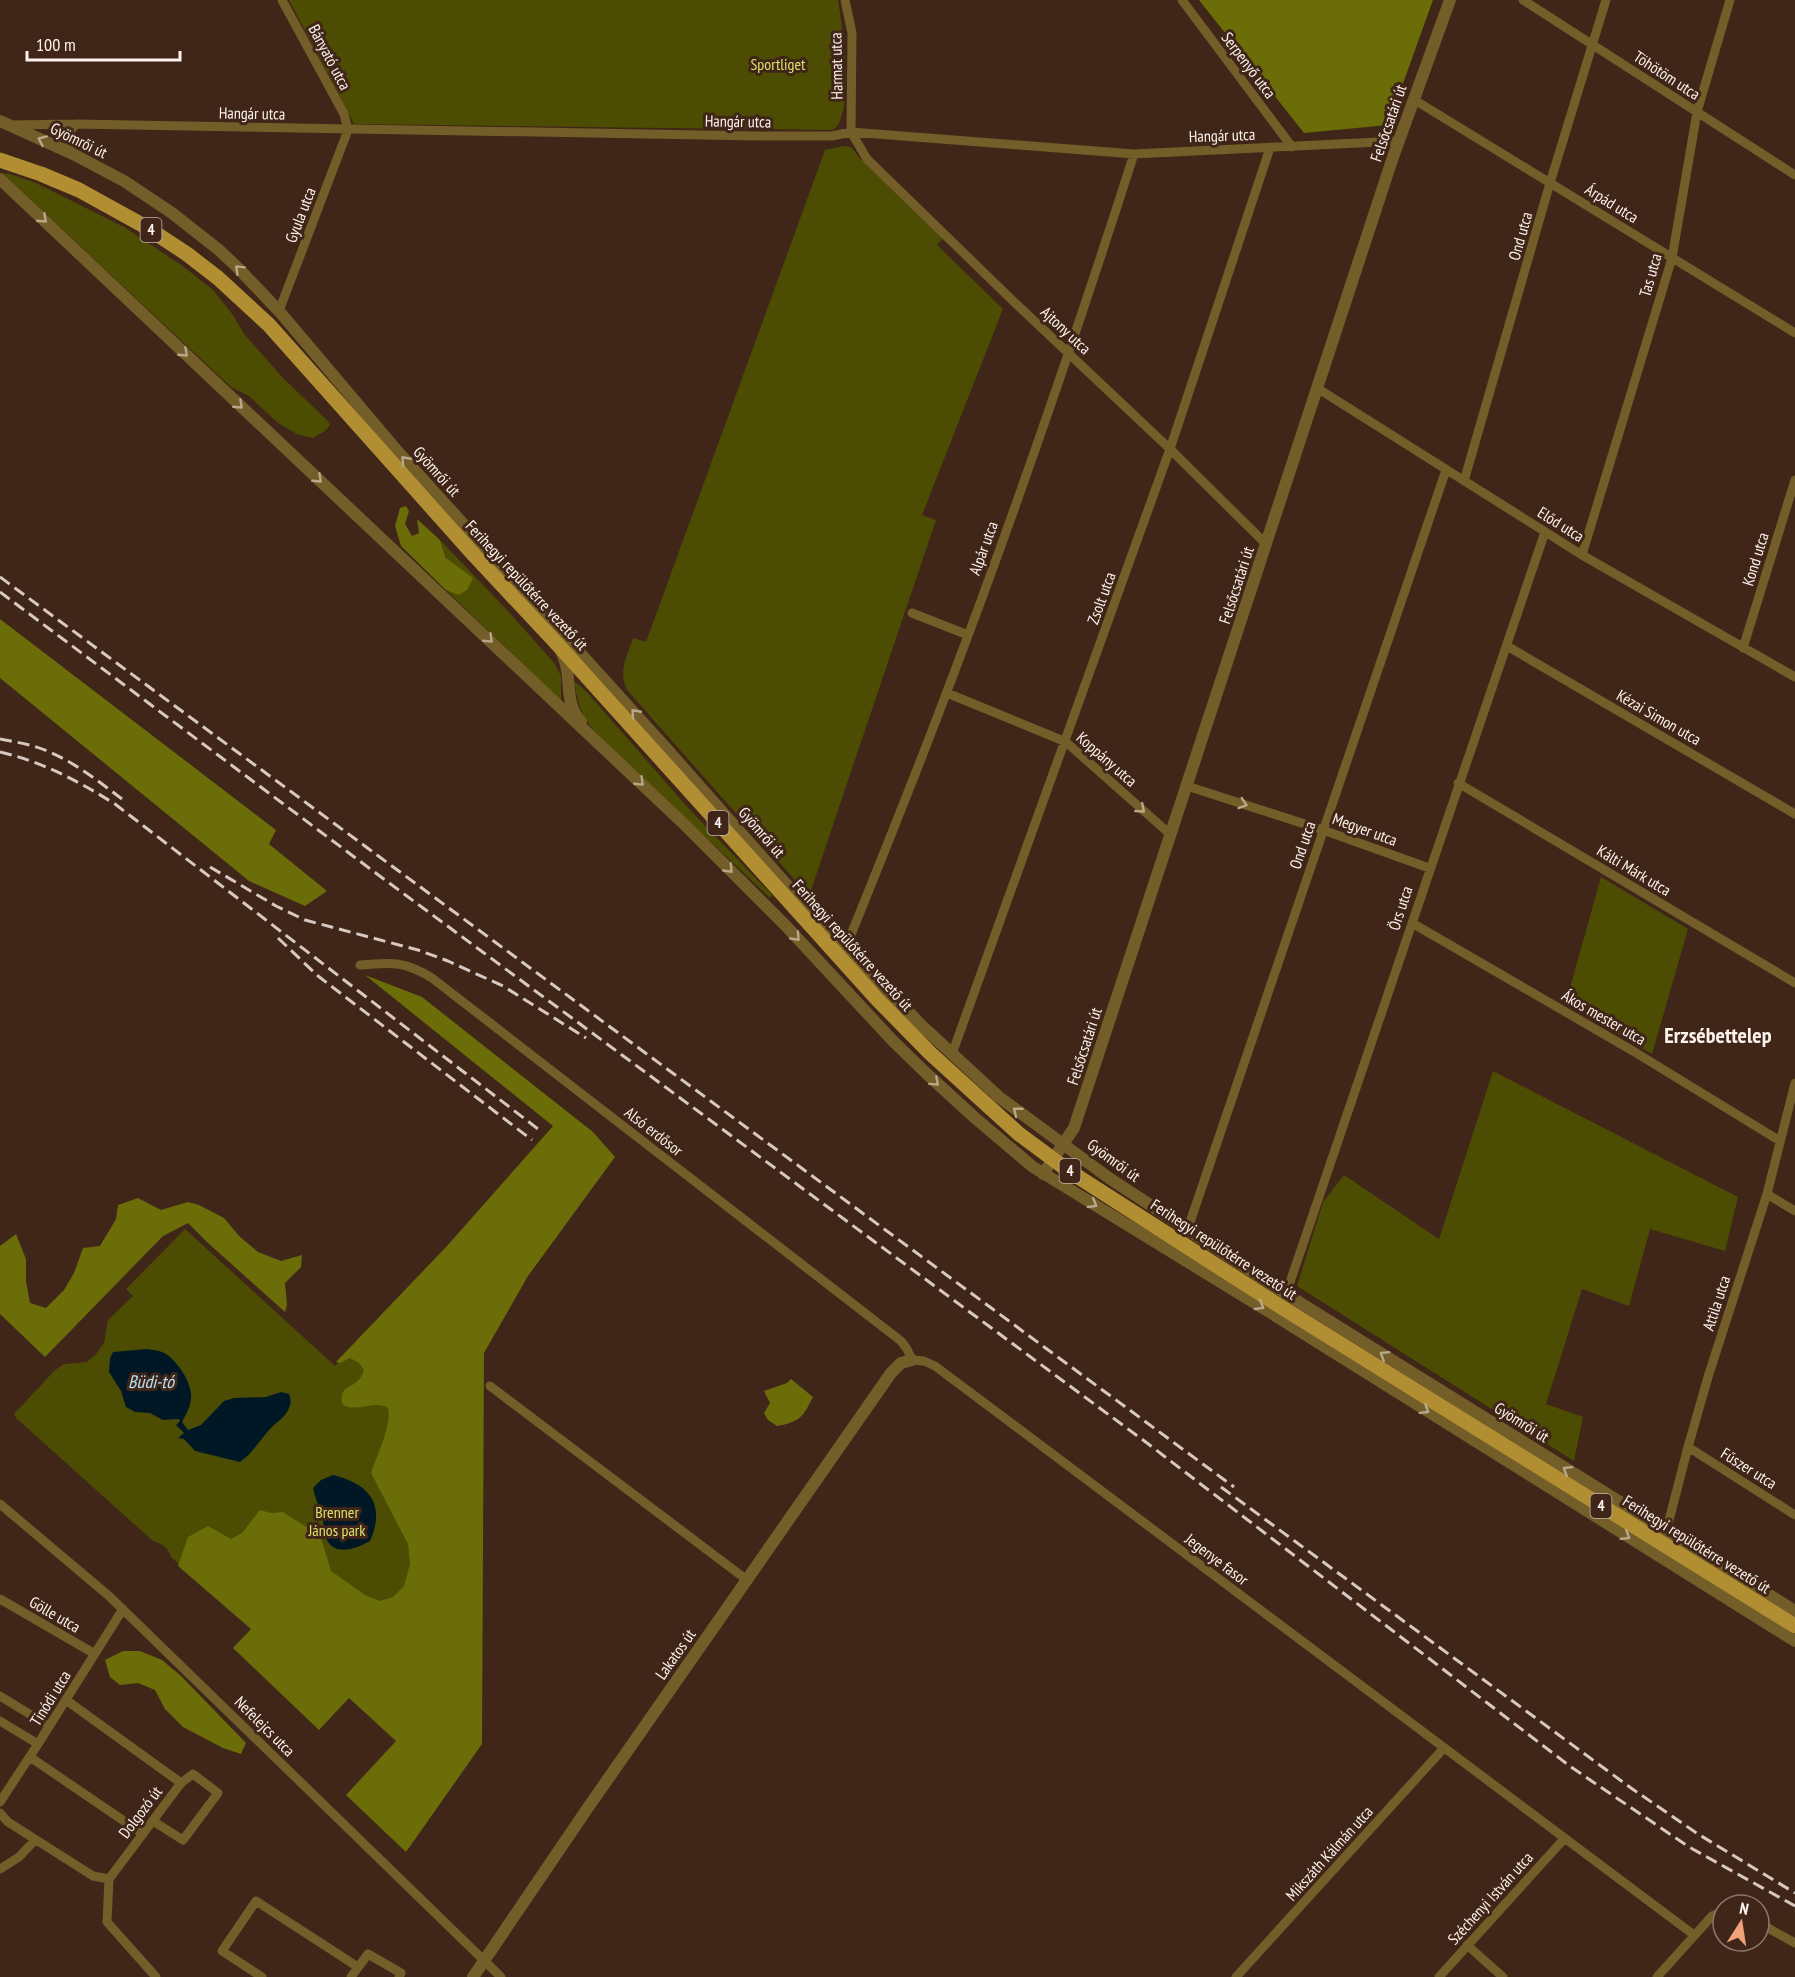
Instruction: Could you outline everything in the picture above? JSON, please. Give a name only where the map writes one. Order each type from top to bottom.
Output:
[{"type":"main road","name":"Ferihegyi repülőtérre vezető út","points":[[6,162],[60,182],[107,204],[146,226],[188,254],[218,278],[269,325],[474,555],[560,646],[891,1014],[931,1054],[1019,1134],[1069,1171],[1278,1305],[1795,1626]]},
{"type":"street","name":"Bányató utca","points":[[282,0],[344,114],[348,130]]},
{"type":"street","name":"Harmat utca","points":[[845,0],[852,33],[853,52],[851,132]]},
{"type":"street","name":"Serpenyő utca","points":[[1182,0],[1292,147]]},
{"type":"street","name":"Felsőcsatári út","points":[[1046,1171],[1074,1128],[1413,99],[1450,0]]},
{"type":"street","name":"Töhötöm utca","points":[[1523,0],[1795,175]]},
{"type":"street","name":"Ond utca","points":[[1464,481],[1550,183],[1606,0]]},
{"type":"street","name":"Tas utca","points":[[1582,555],[1672,258],[1697,112],[1730,0]]},
{"type":"street","name":"Árpád utca","points":[[1413,99],[1795,333]]},
{"type":"street","name":"Hangár utca","points":[[5,123],[758,136],[831,136],[851,132],[1134,154],[1399,141]]},
{"type":"street","name":"Gyömrői út","points":[[5,123],[73,154],[124,181],[172,213],[219,250],[279,311],[399,453],[785,883],[921,1025],[999,1097],[1062,1148],[1187,1231],[1795,1611]]},
{"type":"street","points":[[73,154],[68,138],[76,124]]},
{"type":"street","name":"Gyula utca","points":[[279,311],[348,130]]},
{"type":"street","name":"Ajtony utca","points":[[851,132],[867,159],[1267,545]]},
{"type":"street","name":"Zsolt utca","points":[[952,1054],[1170,449],[1270,148]]},
{"type":"street","name":"Alpár utca","points":[[846,947],[947,693],[1069,354],[1134,154]]},
{"type":"street","points":[[0,179],[691,831],[786,926],[887,1034],[974,1117],[1046,1171],[1795,1641]]},
{"type":"street","name":"Előd utca","points":[[1317,388],[1582,555],[1795,677]]},
{"type":"street","name":"Ond utca","points":[[1187,1231],[1446,470]]},
{"type":"street","name":"Kond utca","points":[[1743,648],[1795,480]]},
{"type":"street","name":"Örs utca","points":[[1286,1294],[1545,532]]},
{"type":"street","points":[[912,613],[968,635]]},
{"type":"street","points":[[560,646],[567,668],[569,697],[574,714],[597,742]]},
{"type":"street","name":"Kézai Simon utca","points":[[1507,646],[1795,814]]},
{"type":"street","name":"Koppány utca","points":[[947,693],[1066,742],[1171,835]]},
{"type":"street","name":"Kálti Márk utca","points":[[1458,783],[1795,983]]},
{"type":"street","name":"Megyer utca","points":[[1187,786],[1323,830],[1429,868]]},
{"type":"street","name":"Ákos mester utca","points":[[1412,923],[1632,1051],[1780,1141]]},
{"type":"street","name":"Alsó erdősor","points":[[360,965],[400,963],[432,978],[901,1341],[908,1349],[912,1360]]},
{"type":"street","name":"Attila utca","points":[[1666,1532],[1688,1447],[1767,1194],[1795,1083]]},
{"type":"street","points":[[1767,1194],[1795,1211]]},
{"type":"street","name":"Lakatos út","points":[[473,1977],[587,1809],[891,1373],[901,1364],[912,1360]]},
{"type":"street","name":"Jegenye fasor","points":[[912,1360],[924,1361],[935,1366],[1694,1935]]},
{"type":"street","points":[[490,1386],[747,1580]]},
{"type":"street","name":"Fűszer utca","points":[[1688,1447],[1795,1515]]},
{"type":"street","name":"Nefelejcs utca","points":[[0,1504],[123,1609],[501,1977]]},
{"type":"street","name":"Gölle utca","points":[[0,1599],[95,1654]]},
{"type":"street","name":"Tinódi utca","points":[[0,1802],[123,1609]]},
{"type":"street","points":[[0,1696],[49,1726]]},
{"type":"street","name":"Dolgozó út","points":[[66,1700],[181,1783],[109,1879]]},
{"type":"street","points":[[0,1722],[38,1744]]},
{"type":"street","name":"Mikszáth Kálmán utca","points":[[1236,1977],[1443,1749]]},
{"type":"street","points":[[30,1757],[143,1834]]},
{"type":"street","points":[[153,1821],[183,1840],[218,1793],[193,1774],[181,1783]]},
{"type":"street","points":[[0,1813],[8,1822],[93,1876],[109,1879],[107,1922],[156,1977]]},
{"type":"street","name":"Széchenyi István utca","points":[[1439,1977],[1564,1839]]},
{"type":"street","points":[[0,1869],[19,1857],[35,1840]]},
{"type":"street","points":[[262,1977],[222,1951],[256,1901],[358,1967]]},
{"type":"street","points":[[1657,1977],[1711,1917]]},
{"type":"street","points":[[1771,1930],[1795,1943]]},
{"type":"street","points":[[1467,1945],[1503,1977]]},
{"type":"street","points":[[351,1977],[368,1954],[401,1973],[399,1977]]},
{"type":"green space","name":"Sportliget","points":[[289,0],[838,0],[845,69],[844,107],[840,122],[833,130],[354,124]]},
{"type":"green space","points":[[844,146],[852,149],[943,238],[937,245],[1003,309],[922,515],[936,520],[809,896],[627,690],[623,670],[633,638],[646,642],[825,150]]},
{"type":"green space","points":[[2,173],[36,183],[124,227],[184,267],[213,290],[233,315],[244,334],[284,379],[330,425],[313,438],[297,434],[278,423],[249,396],[231,387]]},
{"type":"green space","points":[[440,540],[555,664],[561,676],[561,701],[446,590],[459,595],[472,578],[447,559]]},
{"type":"green space","points":[[574,681],[586,691],[690,810],[772,895],[770,898],[596,733],[581,709]]},
{"type":"green space","points":[[1601,877],[1688,929],[1652,1054],[1566,1002]]},
{"type":"green space","points":[[1493,1071],[1738,1197],[1725,1251],[1650,1229],[1629,1306],[1582,1289],[1546,1404],[1583,1417],[1574,1461],[1297,1286],[1323,1202],[1344,1175],[1439,1239]]},
{"type":"green space","name":"Brenner János park","points":[[185,1229],[335,1366],[410,1289],[432,1309],[475,1739],[349,1695],[253,1630],[171,1557],[164,1546],[153,1541],[16,1418],[14,1414],[55,1370],[64,1364],[87,1362],[96,1354],[104,1343],[108,1320],[133,1296],[126,1289]]},
{"type":"shaded area","points":[[1199,0],[1433,0],[1388,125],[1304,133]]},
{"type":"shaded area","points":[[406,506],[409,511],[405,524],[412,536],[419,533],[417,519],[440,540],[446,558],[473,578],[467,590],[459,595],[446,590],[401,546],[395,526],[400,508]]},
{"type":"shaded area","points":[[0,619],[276,830],[269,844],[327,891],[305,906],[249,881],[0,678]]},
{"type":"shaded area","points":[[365,975],[422,997],[593,1132],[615,1157],[528,1276],[484,1353],[482,1744],[406,1852],[346,1795],[396,1741],[349,1698],[319,1730],[233,1648],[251,1629],[178,1566],[188,1537],[208,1526],[231,1539],[242,1533],[260,1510],[271,1513],[283,1512],[311,1530],[322,1541],[331,1571],[365,1595],[380,1601],[393,1597],[404,1586],[410,1564],[408,1544],[371,1473],[386,1431],[388,1408],[377,1405],[353,1408],[342,1404],[343,1392],[361,1377],[364,1370],[358,1362],[350,1358],[340,1363],[336,1362],[447,1246],[553,1126]]},
{"type":"shaded area","points":[[138,1198],[161,1210],[188,1202],[199,1205],[224,1218],[239,1236],[258,1252],[281,1261],[302,1255],[301,1267],[285,1283],[287,1305],[285,1312],[188,1223],[163,1236],[45,1357],[0,1314],[0,1246],[16,1234],[26,1259],[26,1281],[30,1303],[46,1308],[64,1290],[74,1273],[83,1248],[100,1246],[116,1219],[118,1205]]},
{"type":"shaded area","points":[[791,1379],[813,1397],[800,1418],[777,1426],[768,1420],[764,1413],[770,1403],[764,1391],[787,1383]]},
{"type":"shaded area","points":[[123,1651],[140,1651],[162,1660],[181,1676],[246,1743],[241,1754],[223,1748],[183,1727],[165,1709],[155,1690],[138,1683],[120,1685],[110,1677],[105,1660]]},
{"type":"water","name":"Büdi-tó","points":[[147,1349],[166,1354],[180,1368],[187,1380],[191,1399],[182,1422],[188,1430],[201,1425],[224,1401],[234,1398],[266,1397],[281,1392],[289,1394],[289,1408],[249,1455],[240,1462],[195,1451],[184,1439],[178,1438],[184,1433],[176,1425],[179,1419],[163,1420],[150,1413],[135,1412],[126,1407],[121,1391],[109,1372],[113,1352]]},
{"type":"water","points":[[333,1475],[357,1484],[365,1490],[375,1507],[375,1528],[370,1541],[347,1550],[335,1548],[327,1540],[313,1488],[321,1480]]},
{"type":"railway","points":[[0,577],[1234,1487]]},
{"type":"railway","points":[[0,592],[373,871],[1147,1443],[1571,1767],[1689,1847],[1795,1906]]},
{"type":"railway","points":[[0,739],[45,750],[80,768],[122,799]]},
{"type":"railway","points":[[0,752],[60,773],[115,804],[538,1129]]},
{"type":"railway","points":[[210,867],[276,906],[305,920],[418,950],[503,986],[586,1038]]},
{"type":"railway","points":[[278,938],[318,976],[532,1140]]},
{"type":"railway","points":[[1221,1487],[1631,1788],[1698,1834],[1795,1893]]},
{"type":"district","name":"Erzsébettelep","points":[[1718,1035]]}]
